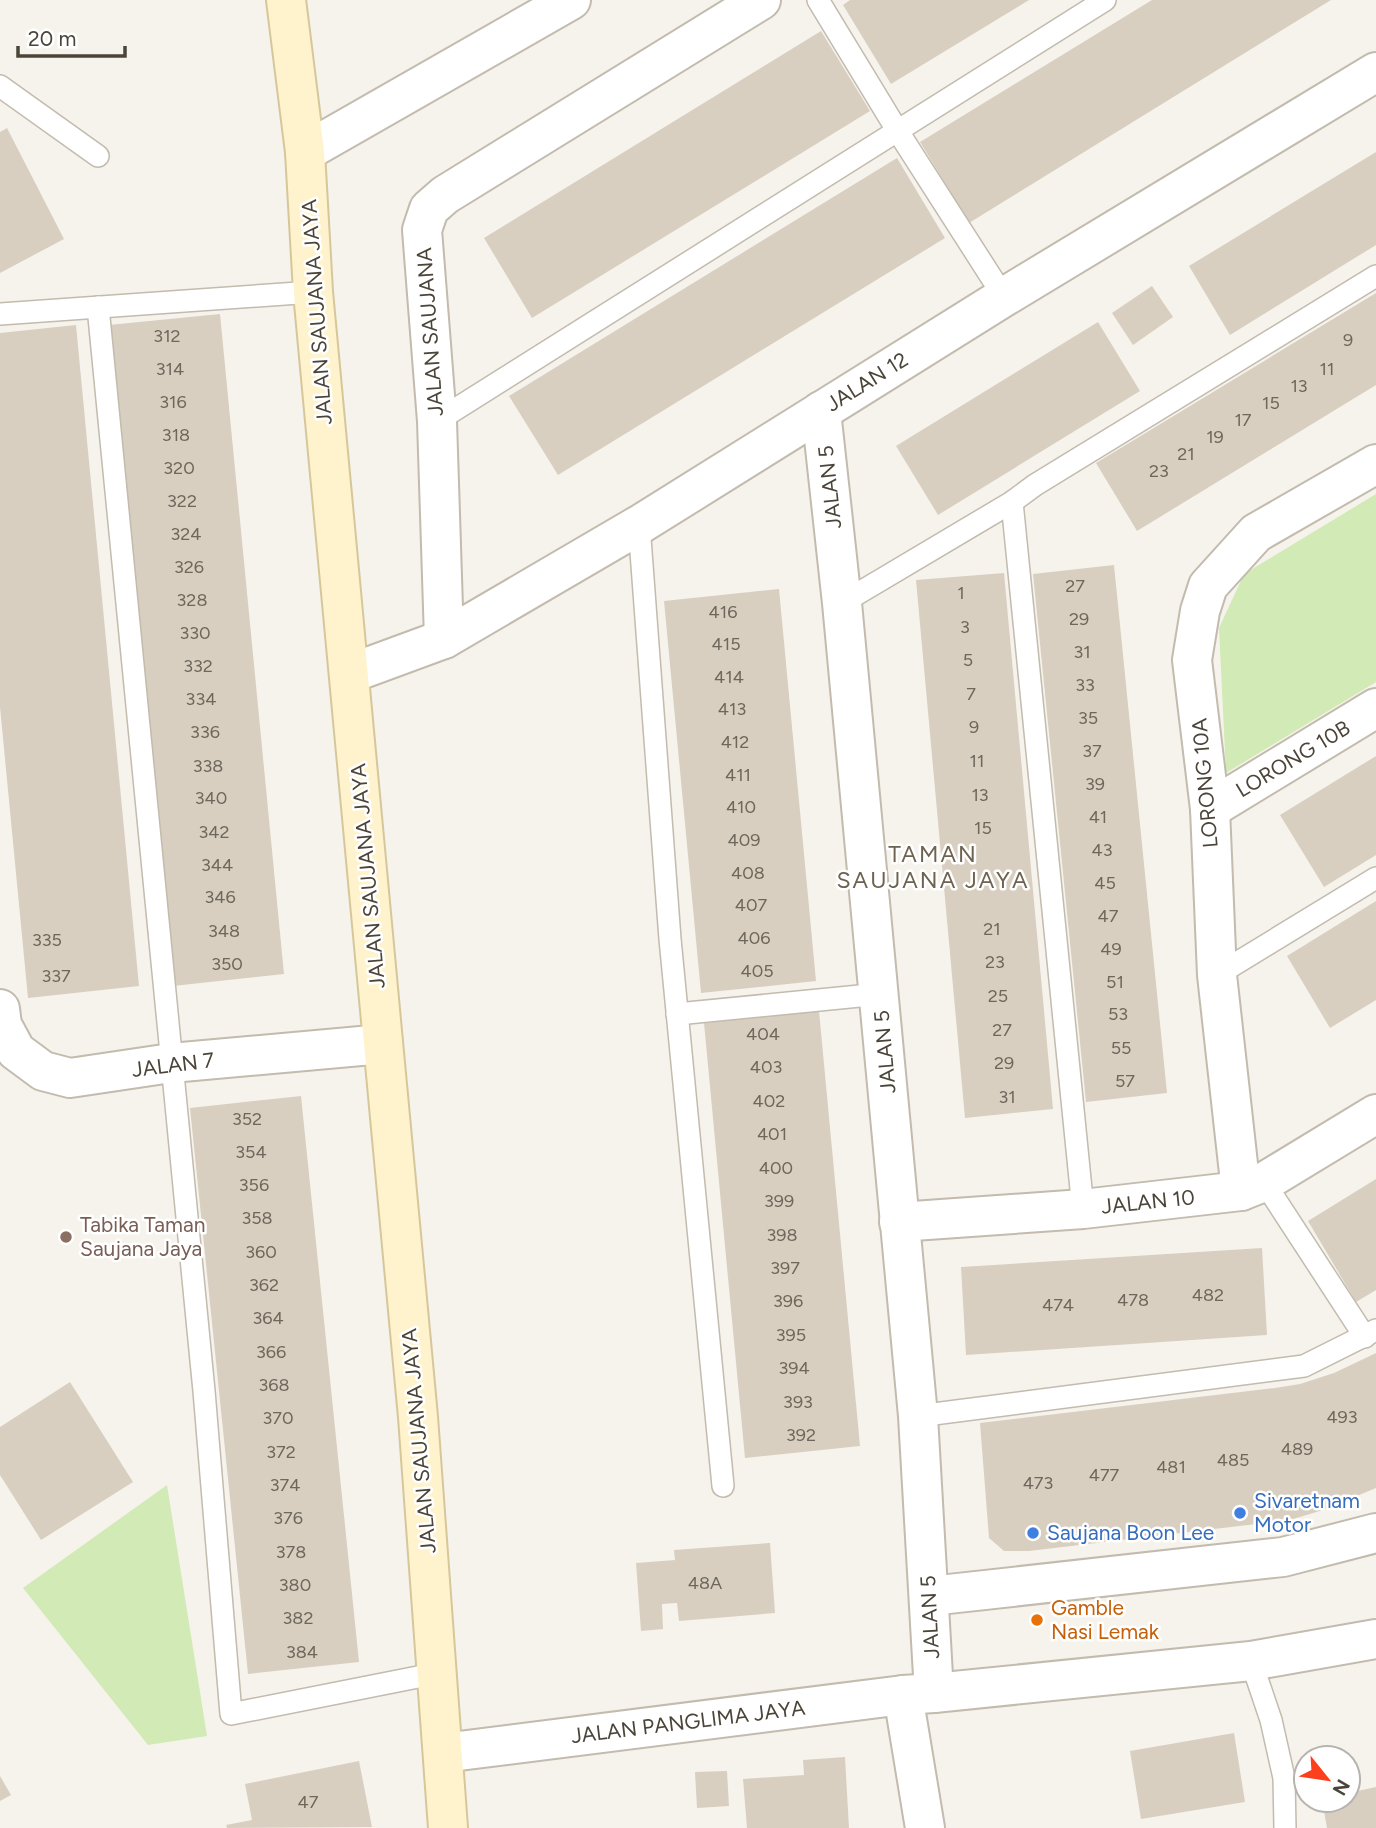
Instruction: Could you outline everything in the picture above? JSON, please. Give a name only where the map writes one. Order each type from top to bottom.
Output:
[{"type":"main road","name":"JALAN SAUJANA JAYA","points":[[286,0],[305,152],[313,292],[418,1417],[448,1828]]},
{"type":"street","points":[[305,152],[571,0]]},
{"type":"street","name":"JALAN SAUJANA","points":[[444,639],[437,421],[422,230],[429,209],[457,188],[761,0]]},
{"type":"street","name":"JALAN 12","points":[[349,674],[444,639],[639,525],[1004,297],[1376,72]]},
{"type":"street","name":"JALAN 5","points":[[821,411],[880,994],[918,1416],[930,1596],[918,1694],[925,1828]]},
{"type":"street","name":"LORONG 10A","points":[[1253,1186],[1217,975],[1210,809],[1192,660],[1200,611],[1208,586],[1256,533],[1376,464]]},
{"type":"street","name":"LORONG 10B","points":[[1210,809],[1376,708]]},
{"type":"street","name":"JALAN 7","points":[[0,1009],[2,1025],[16,1051],[43,1071],[70,1078],[171,1063],[383,1044]]},
{"type":"street","name":"JALAN 10","points":[[899,1222],[1083,1209],[1253,1186],[1376,1114]]},
{"type":"street","points":[[930,1596],[1283,1557],[1376,1533]]},
{"type":"street","name":"JALAN PANGLIMA JAYA","points":[[443,1753],[918,1694],[1251,1661],[1376,1639]]},
{"type":"lane","points":[[818,0],[1004,297]]},
{"type":"lane","points":[[437,421],[1105,0]]},
{"type":"lane","points":[[0,86],[98,156]]},
{"type":"lane","points":[[842,603],[1012,502],[1035,485],[1376,276]]},
{"type":"lane","points":[[0,314],[313,292]]},
{"type":"lane","points":[[98,307],[204,1391],[231,1714],[438,1673]]},
{"type":"lane","points":[[1012,502],[1083,1209]]},
{"type":"lane","points":[[639,525],[677,1013],[723,1486]]},
{"type":"lane","points":[[1217,975],[1376,878]]},
{"type":"lane","points":[[677,1013],[880,994]]},
{"type":"lane","points":[[918,1416],[1304,1366],[1370,1334],[1253,1186]]},
{"type":"lane","points":[[1251,1661],[1271,1720],[1284,1779],[1285,1828]]},
{"type":"green space","points":[[1376,494],[1376,682],[1226,773],[1219,628],[1244,574]]},
{"type":"green space","points":[[167,1485],[207,1736],[148,1745],[23,1588]]},
{"type":"building","points":[[850,0],[1029,0],[891,84],[843,5]]},
{"type":"building","points":[[1152,0],[1331,0],[969,223],[920,142]]},
{"type":"building","points":[[821,31],[870,111],[532,318],[484,238]]},
{"type":"building","points":[[7,128],[64,239],[0,273],[0,132]]},
{"type":"building","points":[[1376,152],[1376,245],[1230,335],[1189,266]]},
{"type":"building","points":[[897,158],[945,238],[558,475],[509,396]]},
{"type":"building","points":[[1152,286],[1173,317],[1133,345],[1112,313]]},
{"type":"building","points":[[1376,293],[1376,385],[1137,531],[1096,463]]},
{"type":"building","points":[[220,314],[284,974],[173,986],[109,325]]},
{"type":"building","points":[[1098,322],[1140,391],[938,515],[896,446]]},
{"type":"building","points":[[76,325],[139,986],[28,998],[0,707],[0,333]]},
{"type":"building","points":[[1114,565],[1167,1093],[1086,1102],[1033,574]]},
{"type":"building","points":[[1004,573],[1053,1109],[965,1118],[916,580]]},
{"type":"building","points":[[779,589],[816,981],[701,993],[664,601]]},
{"type":"building","points":[[1376,756],[1376,855],[1324,887],[1280,815]]},
{"type":"building","points":[[1376,901],[1376,1000],[1330,1028],[1287,956]]},
{"type":"building","points":[[819,1011],[860,1446],[745,1458],[704,1023]]},
{"type":"building","points":[[301,1096],[359,1662],[248,1674],[190,1108]]},
{"type":"building","points":[[1376,1179],[1376,1290],[1356,1302],[1308,1221]]},
{"type":"building","points":[[1262,1248],[1267,1335],[966,1355],[961,1267]]},
{"type":"building","points":[[1376,1353],[1376,1488],[1323,1510],[1290,1520],[1029,1551],[1004,1551],[989,1538],[980,1423],[1300,1384],[1334,1373]]},
{"type":"building","points":[[70,1382],[133,1482],[41,1540],[0,1475],[0,1427]]},
{"type":"building","points":[[770,1543],[775,1613],[679,1621],[677,1603],[662,1604],[663,1629],[641,1631],[636,1563],[675,1560],[674,1550]]},
{"type":"building","points":[[1234,1733],[1245,1802],[1141,1819],[1130,1751]]},
{"type":"building","points":[[845,1757],[849,1828],[747,1828],[743,1779],[804,1775],[803,1760]]},
{"type":"building","points":[[359,1761],[372,1827],[227,1828],[226,1825],[252,1820],[245,1784]]},
{"type":"building","points":[[727,1771],[729,1806],[697,1808],[695,1772]]},
{"type":"building","points":[[0,1776],[11,1795],[0,1801]]},
{"type":"building","points":[[1376,1787],[1376,1828],[1327,1828],[1324,1814],[1362,1814],[1362,1790]]},
{"type":"place","name":"Tabika Taman Saujana Jaya","points":[[66,1237]]},
{"type":"place","name":"Sivaretnam Motor","points":[[1240,1513]]},
{"type":"place","name":"Saujana Boon Lee","points":[[1033,1533]]},
{"type":"place","name":"Gamble Nasi Lemak","points":[[1037,1620]]},
{"type":"district","name":"TAMAN SAUJANA JAYA","points":[[933,867]]}]
